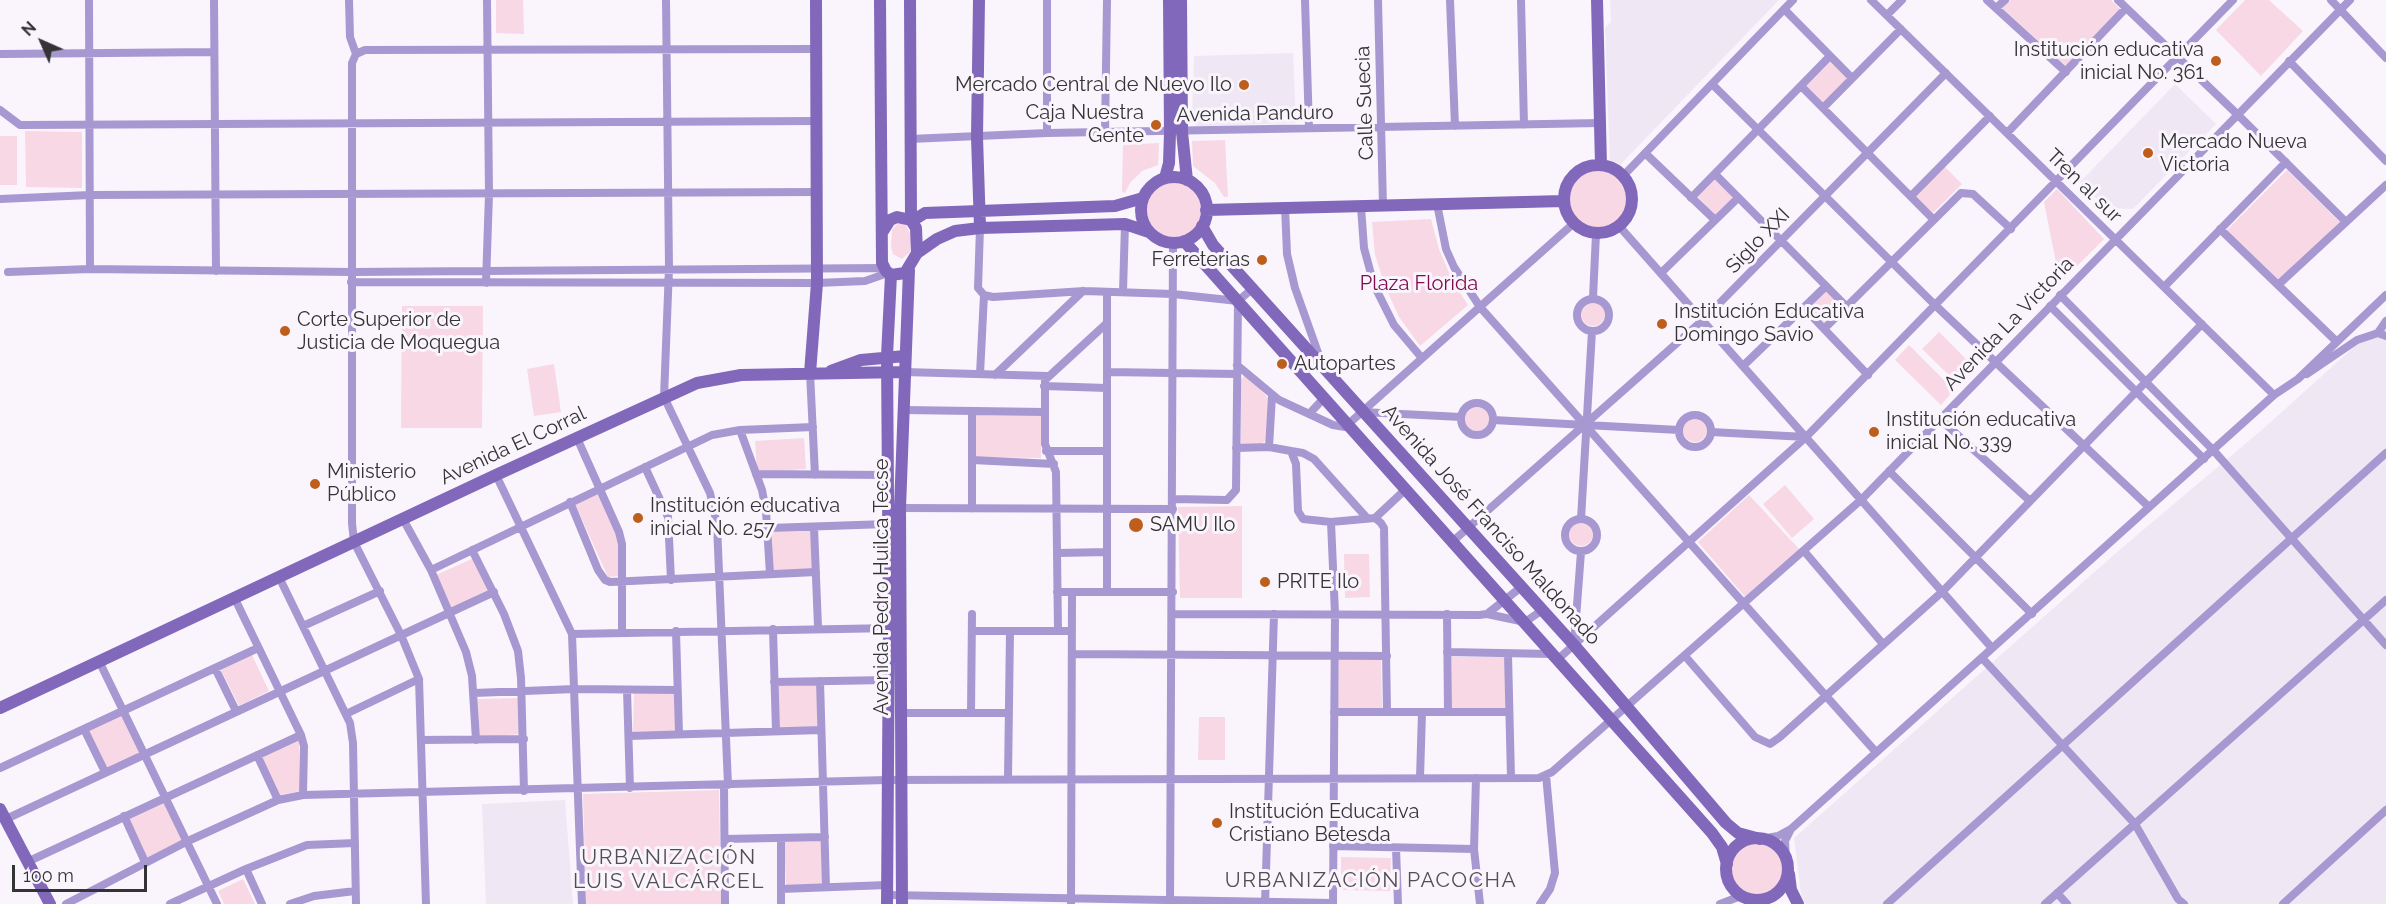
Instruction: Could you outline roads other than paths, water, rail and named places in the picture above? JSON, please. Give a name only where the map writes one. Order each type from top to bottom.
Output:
[{"type":"street","points":[[89,0],[90,269]]},
{"type":"street","points":[[214,0],[216,271]]},
{"type":"street","points":[[349,0],[350,37],[356,54]]},
{"type":"street","points":[[486,283],[489,194],[487,0]]},
{"type":"street","points":[[666,0],[669,268],[664,397],[710,493],[714,509],[723,630],[726,733],[725,904]]},
{"type":"street","points":[[815,475],[810,373],[817,283],[816,0]]},
{"type":"street","points":[[880,0],[883,231]]},
{"type":"street","points":[[8,272],[90,269],[352,272],[669,268],[817,269],[888,272],[901,275],[909,270],[917,253],[918,235],[911,220],[910,0]]},
{"type":"street","points":[[979,0],[978,288],[984,294],[993,297],[1084,291],[1173,294],[1238,301],[1252,289]]},
{"type":"street","points":[[1047,0],[1047,133]]},
{"type":"street","points":[[1105,133],[1107,0]]},
{"type":"street","points":[[1169,0],[1176,132],[1187,180]]},
{"type":"street","points":[[1165,178],[1176,132],[1181,0]]},
{"type":"street","points":[[1305,0],[1309,128]]},
{"type":"street","name":"Calle Suecia","points":[[1378,0],[1383,206]]},
{"type":"street","points":[[1450,0],[1455,126]]},
{"type":"street","points":[[1521,0],[1524,125]]},
{"type":"street","points":[[1597,0],[1600,165]]},
{"type":"street","points":[[1623,176],[1794,0]]},
{"type":"street","name":"Tren al sur","points":[[1871,0],[2274,395]]},
{"type":"street","points":[[1887,15],[1902,0]]},
{"type":"street","points":[[1987,0],[2066,72]]},
{"type":"street","points":[[1996,8],[2005,0]]},
{"type":"street","points":[[2118,0],[2346,222]]},
{"type":"street","points":[[2331,0],[2386,58]]},
{"type":"street","name":"Avenida La Victoria","points":[[1546,775],[1745,604],[1862,499],[2350,0]]},
{"type":"street","points":[[1447,652],[1555,657],[1574,645],[1806,437],[2057,182],[2228,2]]},
{"type":"street","points":[[2007,133],[2126,8]]},
{"type":"street","points":[[1784,9],[1852,78]]},
{"type":"street","points":[[1823,108],[1901,29]]},
{"type":"street","points":[[426,904],[419,679],[380,591],[354,543],[351,63],[356,54],[365,50],[817,49]]},
{"type":"street","points":[[0,54],[214,52]]},
{"type":"street","points":[[1692,198],[1830,56]]},
{"type":"street","points":[[2289,61],[2386,161]]},
{"type":"street","name":"Siglo XXI","points":[[1452,542],[1703,320],[1946,73]]},
{"type":"street","points":[[1712,84],[1935,305],[2149,507]]},
{"type":"street","points":[[1801,86],[1933,219]]},
{"type":"street","points":[[0,110],[20,125],[214,126],[353,122],[817,121]]},
{"type":"street","points":[[1911,196],[1990,116]]},
{"type":"street","name":"Avenida Panduro","points":[[910,139],[1047,133],[1600,123]]},
{"type":"street","points":[[1644,153],[1715,220]]},
{"type":"street","points":[[2164,287],[2286,162]]},
{"type":"street","points":[[1600,165],[1623,176],[1632,198],[1627,217],[1619,226],[1596,234],[1574,223],[1564,201],[1566,190],[1577,174],[1600,165]]},
{"type":"street","points":[[1715,174],[1846,306]]},
{"type":"street","points":[[917,253],[937,238],[955,231],[980,228],[1125,224],[1149,232],[1164,241],[1178,242],[1202,226],[1206,210],[1199,189],[1187,180],[1165,178],[1152,186],[1143,198],[1142,216],[1149,232]]},
{"type":"street","points":[[2278,285],[2386,185]]},
{"type":"street","points":[[0,200],[90,195],[818,192]]},
{"type":"street","points":[[1824,328],[1961,193],[1973,194],[2011,229]]},
{"type":"street","points":[[883,231],[890,220],[897,216],[911,220],[924,213],[1115,206],[1143,198]]},
{"type":"street","points":[[1661,273],[1738,198]]},
{"type":"street","points":[[1206,210],[1564,201]]},
{"type":"street","points":[[1437,204],[1446,249],[1454,267],[1480,307],[1875,751]]},
{"type":"street","points":[[1285,207],[1287,254],[1295,288],[1325,370]]},
{"type":"street","points":[[1361,207],[1364,248],[1374,285],[1395,325],[1421,357]]},
{"type":"street","points":[[1107,372],[1173,373],[1237,369],[1272,396],[1341,428],[1362,412],[1574,223]]},
{"type":"street","points":[[1123,292],[1125,224]]},
{"type":"street","name":"Avenida José Franciso Maldonado","points":[[1202,226],[1213,245],[1520,588],[1574,645],[1731,828],[1746,836],[1760,839]]},
{"type":"street","points":[[1619,226],[1992,648]]},
{"type":"street","points":[[2220,229],[2336,341]]},
{"type":"street","name":"Avenida Pedro Huilca Tecse","points":[[883,231],[888,272],[886,474],[894,508],[887,524],[901,713],[902,899]]},
{"type":"street","points":[[1593,298],[1596,234]]},
{"type":"street","points":[[1170,902],[1173,294],[1178,242]]},
{"type":"street","points":[[1178,242],[1238,301],[1349,423],[1717,839],[1727,864],[1728,880],[1741,896]]},
{"type":"street","name":"Avenida Pedro Huilca Tecse","points":[[887,894],[888,680],[895,628],[894,508],[903,410],[909,270]]},
{"type":"street","points":[[351,282],[817,283],[865,281],[888,272]]},
{"type":"street","points":[[1743,366],[1826,286]]},
{"type":"street","points":[[995,375],[1084,291]]},
{"type":"street","points":[[1107,292],[1107,592]]},
{"type":"street","points":[[980,374],[984,294]]},
{"type":"street","points":[[2060,295],[2214,451],[2386,645]]},
{"type":"street","points":[[2298,379],[2386,295]]},
{"type":"street","points":[[1593,298],[1605,303],[1609,315],[1604,327],[1592,331],[1580,325],[1577,312],[1584,301],[1593,298]]},
{"type":"street","points":[[1173,499],[1227,500],[1232,498],[1236,490],[1238,301]]},
{"type":"street","points":[[2050,306],[2135,394],[2204,459]]},
{"type":"street","points":[[1804,308],[1868,375]]},
{"type":"street","points":[[1727,864],[1733,850],[1740,844],[1778,836],[1791,829],[1875,751],[1983,659],[1992,648],[2274,395],[2319,368],[2357,340],[2382,334],[2386,321]]},
{"type":"street","points":[[1058,631],[1058,554],[1054,464],[1046,451],[1044,380],[1107,323]]},
{"type":"street","points":[[1685,656],[1755,737],[1770,744],[1943,591],[2202,324]]},
{"type":"street","points":[[1581,519],[1592,331]]},
{"type":"street","name":"Avenida El Corral","points":[[827,373],[841,365],[887,356],[905,356]]},
{"type":"street","points":[[904,372],[1048,376]]},
{"type":"street","name":"Avenida El Corral","points":[[0,708],[697,383],[725,377],[904,372]]},
{"type":"street","points":[[1044,386],[1107,388]]},
{"type":"street","points":[[1269,447],[1272,396]]},
{"type":"street","points":[[1310,413],[1325,397]]},
{"type":"street","points":[[1480,403],[1488,407],[1493,420],[1488,431],[1476,435],[1464,429],[1461,417],[1467,406],[1480,403]]},
{"type":"street","points":[[903,410],[1045,412]]},
{"type":"street","points":[[972,411],[972,509]]},
{"type":"street","points":[[1362,412],[1461,417]]},
{"type":"street","points":[[1693,414],[1706,419],[1711,432],[1706,443],[1694,447],[1683,442],[1679,430],[1685,418],[1693,414]]},
{"type":"street","points":[[1940,418],[2030,501]]},
{"type":"street","points":[[1493,420],[1679,430]]},
{"type":"street","points":[[431,570],[712,435],[740,430],[813,427]]},
{"type":"street","points":[[740,430],[756,474],[769,528],[770,574]]},
{"type":"street","points":[[1711,432],[1806,437]]},
{"type":"street","points":[[577,438],[615,519],[622,544],[622,633]]},
{"type":"street","points":[[1236,448],[1269,447],[1314,459],[1371,518],[1384,528],[1388,712]]},
{"type":"street","points":[[1046,451],[1106,451]]},
{"type":"street","points":[[1290,451],[1296,464],[1299,516],[1308,520],[1331,522],[1371,518],[1406,489]]},
{"type":"street","points":[[1887,904],[2386,453]]},
{"type":"street","points":[[972,460],[1054,464]]},
{"type":"street","points":[[645,467],[668,517],[671,580]]},
{"type":"street","points":[[1889,471],[1978,556],[2032,614]]},
{"type":"street","points":[[756,474],[886,474]]},
{"type":"street","points":[[496,475],[572,634],[582,904]]},
{"type":"street","points":[[570,502],[602,576],[610,582],[816,572]]},
{"type":"street","points":[[894,508],[1173,509]]},
{"type":"street","points":[[403,519],[431,570],[468,658],[474,693],[476,740]]},
{"type":"street","points":[[1581,519],[1593,524],[1598,535],[1593,547],[1581,552],[1569,546],[1565,533],[1569,525],[1581,519]]},
{"type":"street","points":[[781,889],[826,886],[887,894],[902,899],[1333,904],[1335,614],[1331,522]]},
{"type":"street","points":[[769,528],[887,524]]},
{"type":"street","points":[[814,526],[818,627]]},
{"type":"street","points":[[472,550],[494,592],[514,640],[522,691],[524,791]]},
{"type":"street","points":[[1804,551],[1883,644]]},
{"type":"street","points":[[1058,554],[1107,552]]},
{"type":"street","points":[[1574,645],[1581,552]]},
{"type":"street","points":[[279,577],[346,714],[353,743],[352,793],[356,904]]},
{"type":"street","points":[[1487,614],[1520,588]]},
{"type":"street","points":[[303,626],[380,591]]},
{"type":"street","points":[[50,904],[3,814],[105,772],[494,592]]},
{"type":"street","points":[[1057,592],[1173,592]]},
{"type":"street","points":[[1071,901],[1072,592]]},
{"type":"street","points":[[234,597],[278,692],[301,735],[304,746],[303,795]]},
{"type":"street","points":[[2045,904],[2386,600]]},
{"type":"street","points":[[1173,614],[1487,614],[1524,622],[1541,611]]},
{"type":"street","points":[[971,713],[972,614]]},
{"type":"street","points":[[1265,903],[1274,614]]},
{"type":"street","points":[[1446,614],[1448,712]]},
{"type":"street","points":[[572,634],[818,627],[895,628]]},
{"type":"street","points":[[773,628],[776,731]]},
{"type":"street","points":[[676,631],[679,734]]},
{"type":"street","points":[[972,631],[1072,632]]},
{"type":"street","points":[[1008,778],[1010,631]]},
{"type":"street","points":[[0,768],[258,648]]},
{"type":"street","points":[[1072,654],[1387,656]]},
{"type":"street","points":[[1508,654],[1511,778]]},
{"type":"street","points":[[1983,659],[2134,824],[2178,899],[2184,904]]},
{"type":"street","points":[[99,661],[146,753],[217,904]]},
{"type":"street","points":[[215,668],[236,711]]},
{"type":"street","points":[[346,714],[419,679]]},
{"type":"street","points":[[774,682],[888,680]]},
{"type":"street","points":[[820,681],[826,886]]},
{"type":"street","points":[[474,693],[575,689],[676,690]]},
{"type":"street","points":[[627,690],[630,788]]},
{"type":"street","points":[[1334,712],[1509,712]]},
{"type":"street","points":[[1420,778],[1422,712]]},
{"type":"street","points":[[901,713],[1009,714]]},
{"type":"street","points":[[84,729],[105,772]]},
{"type":"street","points":[[629,736],[821,730]]},
{"type":"street","points":[[27,862],[301,735]]},
{"type":"street","points":[[422,740],[524,740]]},
{"type":"street","points":[[257,755],[278,800]]},
{"type":"street","points":[[66,904],[188,841],[278,800],[303,795],[524,791],[902,779],[1533,779],[1546,775],[1555,873],[1550,889],[1540,904]]},
{"type":"street","points":[[1476,778],[1474,849],[1480,904]]},
{"type":"street","points":[[2283,904],[2386,810]]},
{"type":"street","points":[[124,816],[146,862]]},
{"type":"street","points":[[1791,829],[1785,841],[1787,863],[1791,890],[1798,904]]},
{"type":"street","points":[[725,839],[825,837]]},
{"type":"street","points":[[781,838],[782,904]]},
{"type":"street","points":[[1720,904],[1741,896],[1765,902],[1780,889],[1787,863],[1778,847],[1760,839]]},
{"type":"street","points":[[170,904],[208,885],[307,845],[355,843]]},
{"type":"street","points":[[1333,846],[1474,849]]},
{"type":"street","points":[[1395,848],[1398,904]]},
{"type":"street","points":[[246,869],[262,904]]},
{"type":"street","points":[[290,904],[314,896],[355,891]]},
{"type":"street","points":[[2057,893],[2067,904]]},
{"type":"place","name":"Institución educativa inicial No. 361","points":[[2216,61]]},
{"type":"place","name":"Mercado Central de Nuevo Ilo","points":[[1244,85]]},
{"type":"place","name":"Caja Nuestra Gente","points":[[1156,125]]},
{"type":"place","name":"Mercado Nueva Victoria","points":[[2148,153]]},
{"type":"place","name":"Ferreterias","points":[[1262,260]]},
{"type":"place","name":"Institución Educativa Domingo Savio","points":[[1662,324]]},
{"type":"place","name":"Corte Superior de Justicia de Moquegua","points":[[285,331]]},
{"type":"place","name":"Autopartes","points":[[1282,364]]},
{"type":"place","name":"Institución educativa inicial No. 339","points":[[1874,432]]},
{"type":"place","name":"Ministerio Público","points":[[315,484]]},
{"type":"place","name":"Institución educativa inicial No. 257","points":[[638,518]]},
{"type":"place","name":"SAMU Ilo","points":[[1136,525]]},
{"type":"place","name":"PRITE Ilo","points":[[1265,582]]},
{"type":"place","name":"Institución Educativa Cristiano Betesda","points":[[1217,823]]},
{"type":"district","name":"URBANIZACIÓN LUIS VALCÁRCEL","points":[[669,870]]},
{"type":"district","name":"URBANIZACIÓN PACOCHA","points":[[1371,881]]},
{"type":"park label","name":"Plaza Florida","points":[[1419,284]]}]
